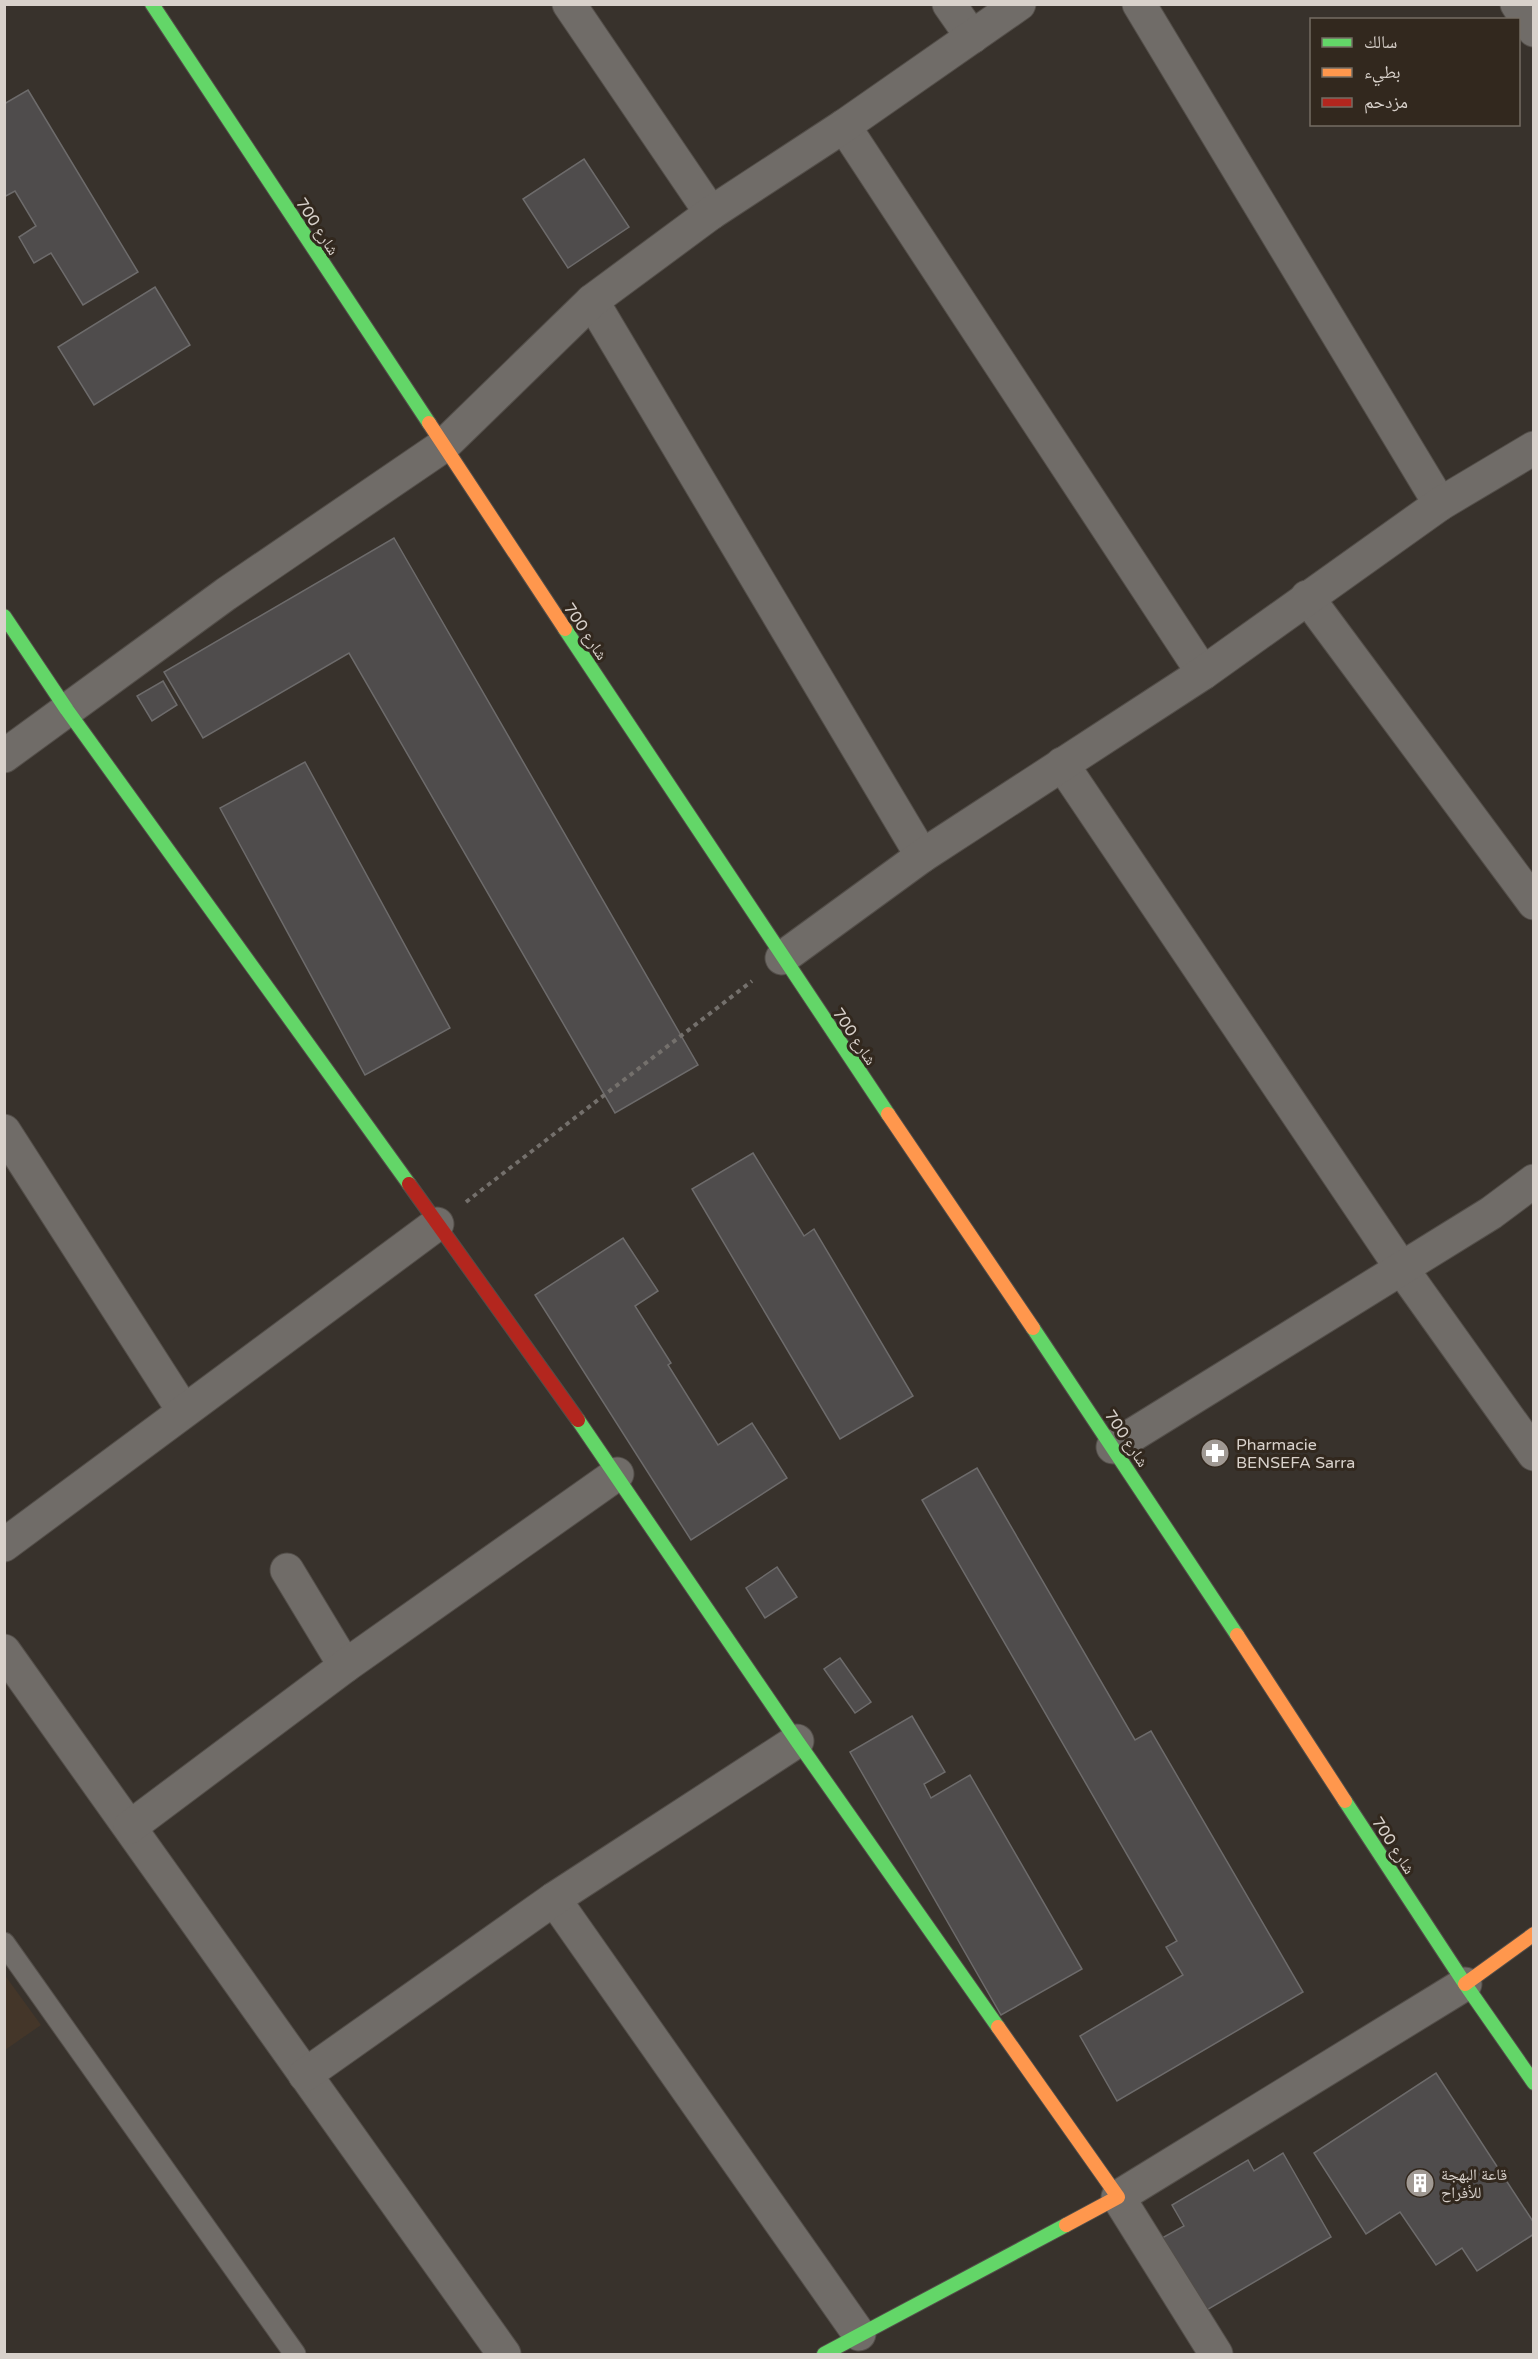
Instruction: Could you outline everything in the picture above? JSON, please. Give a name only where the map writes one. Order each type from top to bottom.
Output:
[{"type":"main road","name":"شارع 700","points":[[152,4],[782,958],[1113,1447],[1465,1984],[1533,2083]]},
{"type":"main road","points":[[4,616],[68,710],[617,1474],[797,1741],[1118,2197],[859,2334],[824,2355]]},
{"type":"main road","points":[[1465,1984],[1533,1934]]},
{"type":"street","points":[[569,4],[711,213]]},
{"type":"street","points":[[950,4],[972,37]]},
{"type":"street","points":[[4,756],[226,594],[443,446],[592,301],[711,213],[844,126],[1019,4]]},
{"type":"street","points":[[1139,4],[1440,504]]},
{"type":"street","points":[[1517,4],[1533,30]]},
{"type":"street","points":[[844,126],[1203,673]]},
{"type":"street","points":[[592,301],[922,856]]},
{"type":"street","points":[[782,958],[922,856],[1203,673],[1440,504],[1533,448]]},
{"type":"street","points":[[1307,597],[1533,903]]},
{"type":"street","points":[[1062,764],[1402,1269],[1533,1454]]},
{"type":"street","points":[[4,1131],[183,1410]]},
{"type":"street","points":[[1113,1447],[1491,1213],[1533,1181]]},
{"type":"street","points":[[4,1545],[183,1410],[437,1224]]},
{"type":"street","points":[[130,1827],[345,1666],[617,1474]]},
{"type":"street","points":[[287,1569],[345,1666]]},
{"type":"street","points":[[4,1651],[504,2355]]},
{"type":"street","points":[[305,2075],[554,1899],[797,1741]]},
{"type":"street","points":[[554,1899],[859,2334]]},
{"type":"street","points":[[1216,2355],[1118,2197],[1465,1984]]},
{"type":"lane","points":[[4,1943],[295,2355]]},
{"type":"path","points":[[437,1224],[782,958]]},
{"type":"shaded area","points":[[4,1974],[41,2025],[5,2050],[4,2050]]},
{"type":"building","points":[[28,90],[138,272],[83,305],[51,253],[34,263],[19,237],[36,226],[15,191],[4,197],[4,104]]},
{"type":"building","points":[[584,159],[629,227],[568,268],[523,199]]},
{"type":"building","points":[[155,287],[190,345],[94,405],[58,347]]},
{"type":"building","points":[[394,538],[698,1065],[615,1113],[349,653],[203,738],[164,672]]},
{"type":"building","points":[[163,681],[177,705],[152,721],[137,696]]},
{"type":"building","points":[[305,762],[450,1028],[365,1075],[220,808]]},
{"type":"building","points":[[753,1153],[804,1236],[814,1229],[913,1396],[840,1439],[692,1189]]},
{"type":"building","points":[[623,1238],[658,1291],[635,1306],[671,1363],[668,1365],[718,1445],[752,1423],[787,1478],[691,1540],[535,1295]]},
{"type":"building","points":[[977,1468],[1135,1740],[1151,1731],[1303,1992],[1117,2101],[1080,2036],[1183,1975],[1166,1947],[1177,1941],[922,1500]]},
{"type":"building","points":[[777,1567],[797,1597],[765,1618],[746,1588]]},
{"type":"building","points":[[840,1658],[871,1702],[855,1713],[824,1669]]},
{"type":"building","points":[[912,1716],[945,1772],[924,1784],[931,1798],[970,1775],[1082,1969],[1001,2015],[850,1752]]},
{"type":"building","name":"قاعة البهجة للأفراح","points":[[1436,2073],[1534,2223],[1534,2234],[1477,2271],[1462,2248],[1436,2265],[1400,2212],[1366,2234],[1314,2153]]},
{"type":"building","points":[[1283,2153],[1331,2237],[1205,2311],[1162,2238],[1184,2226],[1172,2205],[1248,2160],[1254,2171]]},
{"type":"traffic: fast","points":[[152,4],[429,423]]},
{"type":"traffic: fast","points":[[4,616],[67,710],[409,1184]]},
{"type":"traffic: fast","points":[[565,629],[888,1114]]},
{"type":"traffic: fast","points":[[1033,1328],[1237,1635]]},
{"type":"traffic: fast","points":[[578,1420],[797,1741],[998,2027]]},
{"type":"traffic: fast","points":[[1345,1801],[1465,1984],[1534,2083]]},
{"type":"traffic: fast","points":[[824,2354],[1066,2225]]},
{"type":"traffic: slow","points":[[429,423],[565,629]]},
{"type":"traffic: slow","points":[[888,1114],[1033,1328]]},
{"type":"traffic: slow","points":[[1237,1635],[1345,1801]]},
{"type":"traffic: slow","points":[[1465,1984],[1534,1934]]},
{"type":"traffic: slow","points":[[998,2027],[1118,2197],[1066,2225]]},
{"type":"traffic: jam","points":[[409,1184],[578,1420]]},
{"type":"place","name":"Pharmacie BENSEFA Sarra","points":[[1215,1453]]},
{"type":"place","name":"قاعة البهجة للأفراح","points":[[1420,2183]]}]
